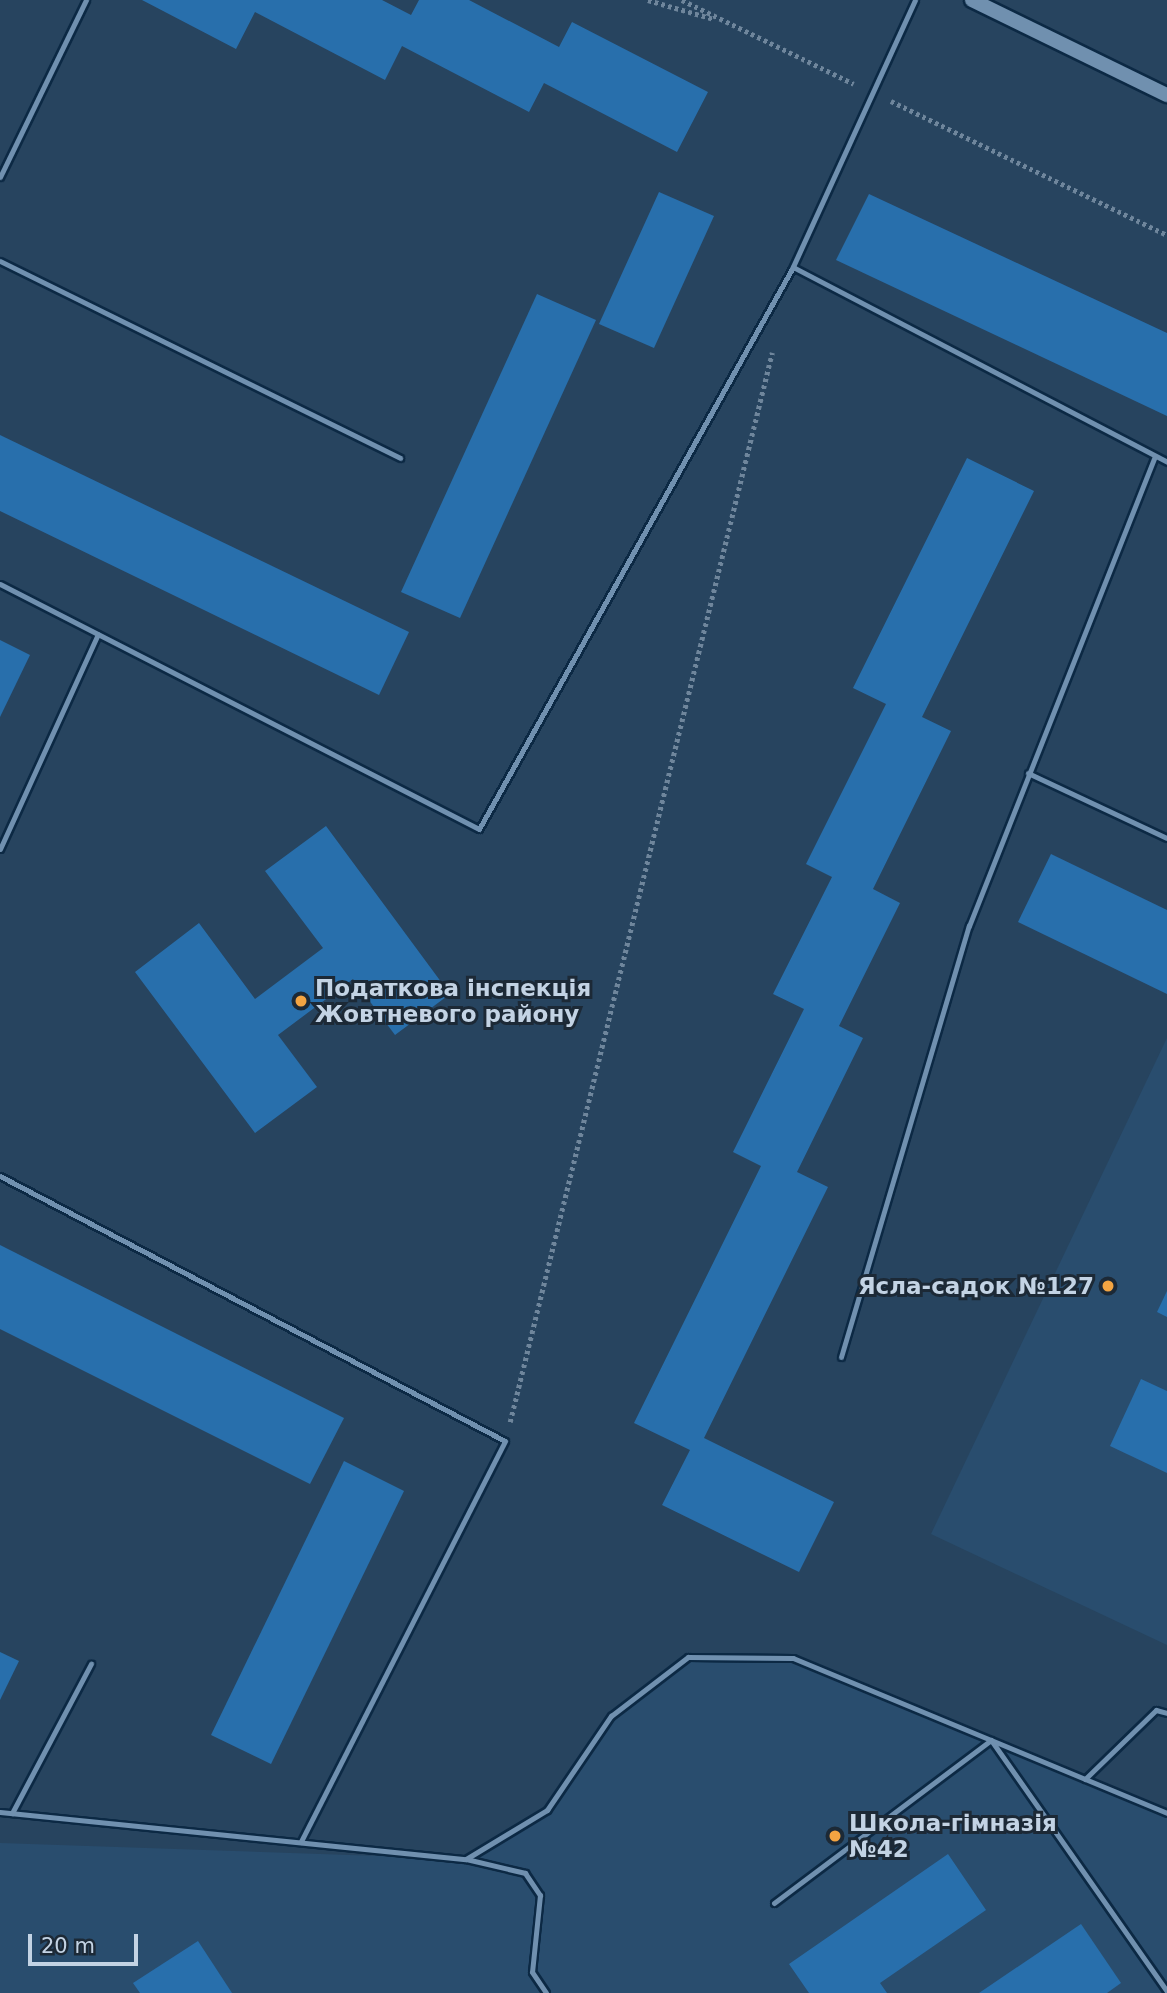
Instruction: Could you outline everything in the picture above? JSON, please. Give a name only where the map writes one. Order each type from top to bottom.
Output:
[{"type":"street","points":[[972,0],[1167,94]]},
{"type":"lane","points":[[0,177],[86,0]]},
{"type":"lane","points":[[0,584],[479,829],[793,267],[915,0]]},
{"type":"lane","points":[[0,261],[400,458]]},
{"type":"lane","points":[[793,267],[1167,462]]},
{"type":"lane","points":[[841,1357],[969,926],[1155,456]]},
{"type":"lane","points":[[0,849],[98,634]]},
{"type":"lane","points":[[1028,773],[1167,838]]},
{"type":"lane","points":[[0,1176],[505,1441],[301,1842]]},
{"type":"lane","points":[[466,1859],[547,1810],[611,1716],[688,1657],[793,1658],[1167,1813]]},
{"type":"lane","points":[[12,1813],[91,1664]]},
{"type":"lane","points":[[1085,1779],[1156,1710],[1167,1713]]},
{"type":"lane","points":[[774,1903],[992,1740]]},
{"type":"lane","points":[[992,1740],[1167,1991]]},
{"type":"lane","points":[[0,1812],[466,1859],[525,1873],[540,1895],[532,1972],[546,1993]]},
{"type":"path","points":[[648,0],[727,22]]},
{"type":"path","points":[[682,0],[1167,235]]},
{"type":"path","points":[[505,1441],[774,348]]},
{"type":"shaded area","name":"Ясла-садок №127","points":[[1167,1038],[1167,1645],[931,1534]]},
{"type":"shaded area","name":"Школа-гімназія №42","points":[[688,1657],[793,1658],[1167,1813],[1167,1993],[0,1993],[0,1843],[466,1859],[547,1810],[611,1716]]},
{"type":"building","points":[[142,0],[382,0],[411,15],[419,0],[469,0],[559,47],[572,22],[708,92],[677,152],[544,83],[529,112],[402,46],[385,80],[255,12],[236,49]]},
{"type":"building","points":[[659,192],[714,216],[654,348],[599,324]]},
{"type":"building","points":[[869,194],[1167,333],[1167,416],[836,260]]},
{"type":"building","points":[[537,294],[596,320],[460,618],[401,592]]},
{"type":"building","points":[[0,435],[409,632],[379,695],[0,511]]},
{"type":"building","points":[[967,458],[1034,491],[922,717],[951,731],[873,889],[900,903],[839,1026],[863,1038],[797,1172],[828,1187],[704,1438],[834,1502],[799,1572],[662,1505],[690,1450],[634,1423],[761,1166],[733,1152],[804,1009],[773,994],[832,877],[806,864],[886,704],[853,688]]},
{"type":"building","points":[[0,640],[30,655],[0,717]]},
{"type":"building","points":[[326,826],[450,994],[395,1035],[353,979],[278,1035],[317,1087],[255,1133],[135,972],[199,923],[255,999],[323,948],[265,871]]},
{"type":"building","points":[[1051,854],[1167,910],[1167,994],[1018,922]]},
{"type":"building","points":[[0,1245],[344,1418],[310,1484],[0,1329]]},
{"type":"building","points":[[1167,1291],[1167,1317],[1157,1312]]},
{"type":"building","points":[[1141,1379],[1167,1391],[1167,1473],[1110,1446]]},
{"type":"building","points":[[344,1461],[404,1491],[271,1764],[211,1735]]},
{"type":"building","points":[[0,1652],[19,1661],[0,1700]]},
{"type":"building","points":[[948,1854],[986,1910],[880,1983],[887,1993],[809,1993],[789,1964]]},
{"type":"building","points":[[1081,1924],[1121,1983],[1107,1993],[979,1993]]},
{"type":"building","points":[[198,1941],[232,1993],[140,1993],[133,1983]]},
{"type":"place","name":"Податкова інспекція Жовтневого району","points":[[301,1001]]},
{"type":"place","name":"Ясла-садок №127","points":[[1108,1286]]},
{"type":"place","name":"Школа-гімназія №42","points":[[835,1836]]}]
